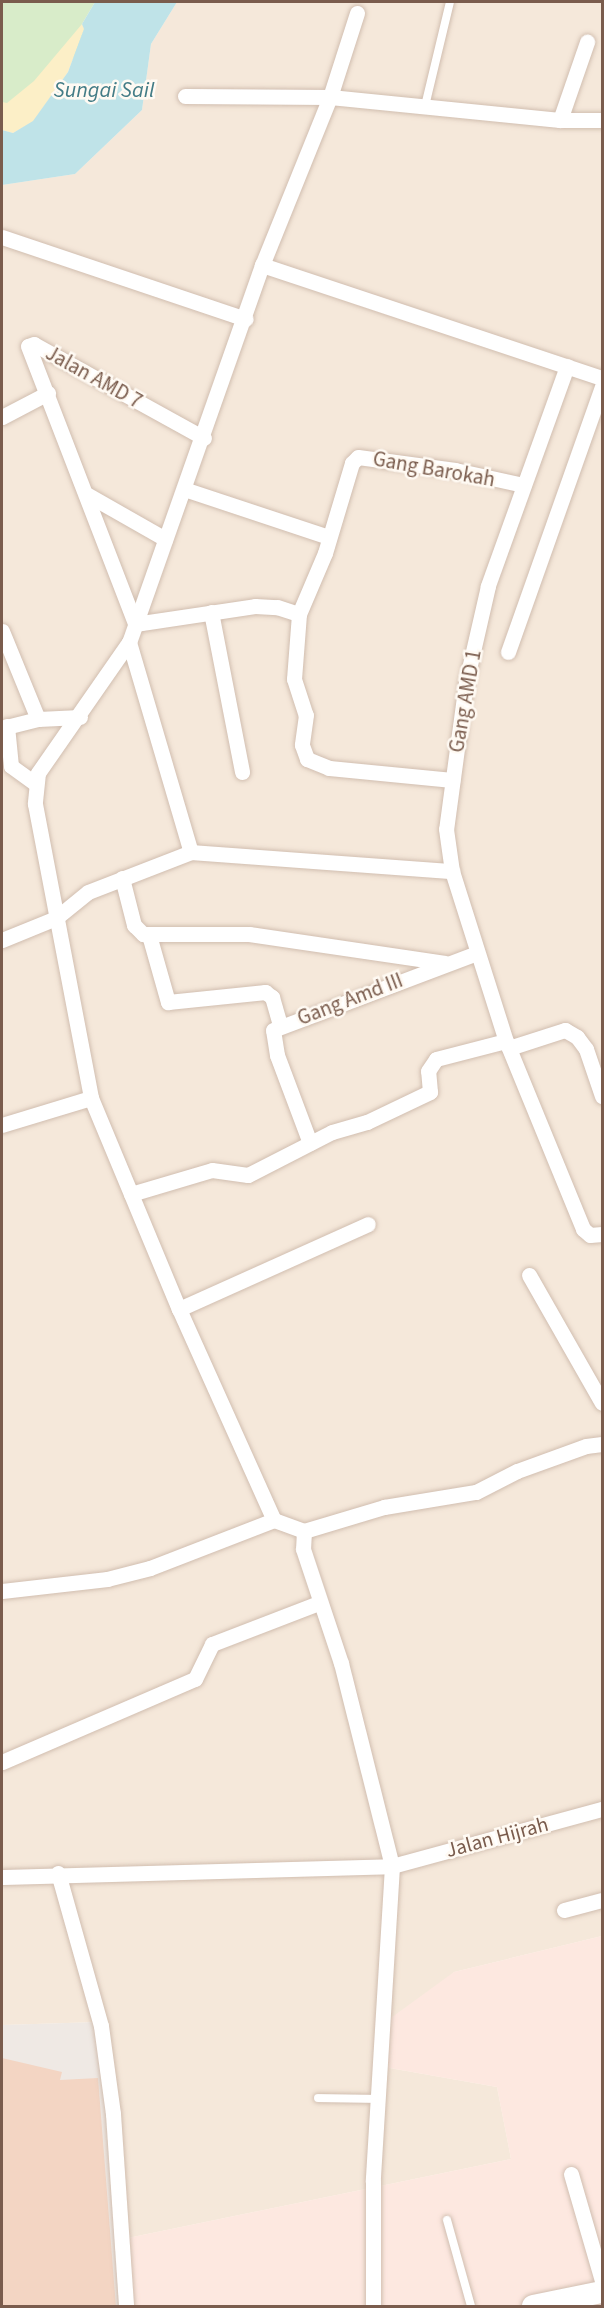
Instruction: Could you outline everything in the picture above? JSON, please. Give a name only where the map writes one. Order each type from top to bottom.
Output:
[{"type":"main road","points":[[534,2307],[603,2292]]},
{"type":"street","points":[[274,1520],[179,1309],[91,1098],[56,918],[34,783],[129,642],[246,319],[262,265],[330,97],[357,13]]},
{"type":"street","points":[[560,120],[587,42]]},
{"type":"street","points":[[185,96],[330,97],[560,120],[603,120]]},
{"type":"street","points":[[2,237],[246,319]]},
{"type":"street","points":[[262,265],[603,378]]},
{"type":"street","name":"Jalan AMD 7","points":[[135,624],[88,495],[28,349],[31,344],[204,438]]},
{"type":"street","name":"Gang AMD 1","points":[[567,366],[488,586],[466,682],[446,829],[452,871],[508,1044],[583,1228],[590,1235],[603,1234]]},
{"type":"street","points":[[508,651],[603,387]]},
{"type":"street","name":"Jalan AMD 7","points":[[2,417],[48,393]]},
{"type":"street","name":"Gang Barokah","points":[[452,780],[329,768],[307,759],[302,745],[306,715],[294,672],[299,614],[328,537],[352,463],[358,457],[455,470],[523,485]]},
{"type":"street","points":[[184,489],[328,537]]},
{"type":"street","points":[[88,495],[165,539]]},
{"type":"street","points":[[135,624],[263,606],[299,614]]},
{"type":"street","points":[[211,612],[242,772]]},
{"type":"street","points":[[2,631],[7,660],[38,719]]},
{"type":"street","points":[[129,642],[191,852]]},
{"type":"street","points":[[34,783],[11,766],[4,727],[38,719],[80,717]]},
{"type":"street","points":[[2,940],[56,918],[78,897],[191,852],[452,871]]},
{"type":"street","points":[[122,878],[134,925],[139,932],[149,935],[200,932],[249,934],[445,963]]},
{"type":"street","name":"Gang Amd III","points":[[149,935],[168,1002],[265,992],[272,997],[280,1026],[477,953]]},
{"type":"street","points":[[280,1026],[272,1038],[310,1143]]},
{"type":"street","points":[[131,1194],[212,1170],[248,1175],[310,1143],[430,1092],[428,1071],[430,1063],[436,1059],[565,1030],[577,1036],[586,1049],[603,1096]]},
{"type":"street","points":[[2,1125],[91,1098]]},
{"type":"street","points":[[179,1309],[368,1224]]},
{"type":"street","points":[[529,1275],[603,1403]]},
{"type":"street","points":[[2,1592],[107,1579],[150,1568],[274,1520],[304,1531],[384,1507],[476,1492],[517,1471],[586,1446],[603,1444]]},
{"type":"street","points":[[304,1531],[303,1549],[319,1603],[341,1663],[392,1866],[373,2181],[373,2307]]},
{"type":"street","points":[[2,1762],[195,1679],[212,1644],[319,1603]]},
{"type":"street","name":"Jalan Hijrah","points":[[2,1877],[58,1873],[392,1866],[603,1809]]},
{"type":"street","points":[[58,1873],[101,2026],[113,2115],[126,2307]]},
{"type":"street","points":[[564,1910],[603,1900]]},
{"type":"street","points":[[571,2174],[603,2281]]},
{"type":"lane","points":[[425,106],[450,2]]},
{"type":"lane","points":[[318,2098],[378,2099]]},
{"type":"lane","points":[[447,2220],[471,2307]]},
{"type":"shaded area","points":[[177,2],[602,2],[602,1936],[454,1972],[384,2067],[497,2087],[511,2159],[123,2239],[98,2022],[2,2025],[2,185],[75,174],[142,110],[151,44]]},
{"type":"shaded area","points":[[602,1936],[602,2306],[128,2306],[123,2239],[511,2159],[497,2087],[384,2067],[388,2020],[454,1972]]},
{"type":"shaded area","points":[[98,2022],[128,2306],[2,2306],[2,2025]]},
{"type":"green space","points":[[2,2],[95,2],[82,24],[84,29],[76,54],[33,122],[2,130]]},
{"type":"sand","points":[[82,24],[84,29],[68,72],[33,122],[13,133],[2,130],[2,102],[7,103],[34,81]]},
{"type":"water","name":"Sungai Sail","points":[[95,2],[177,2],[151,44],[142,110],[75,174],[2,185],[2,130],[13,133],[33,121],[68,72],[84,29],[82,24]]},
{"type":"building","points":[[2,2058],[62,2072],[60,2080],[98,2078],[116,2307],[2,2307]]}]
